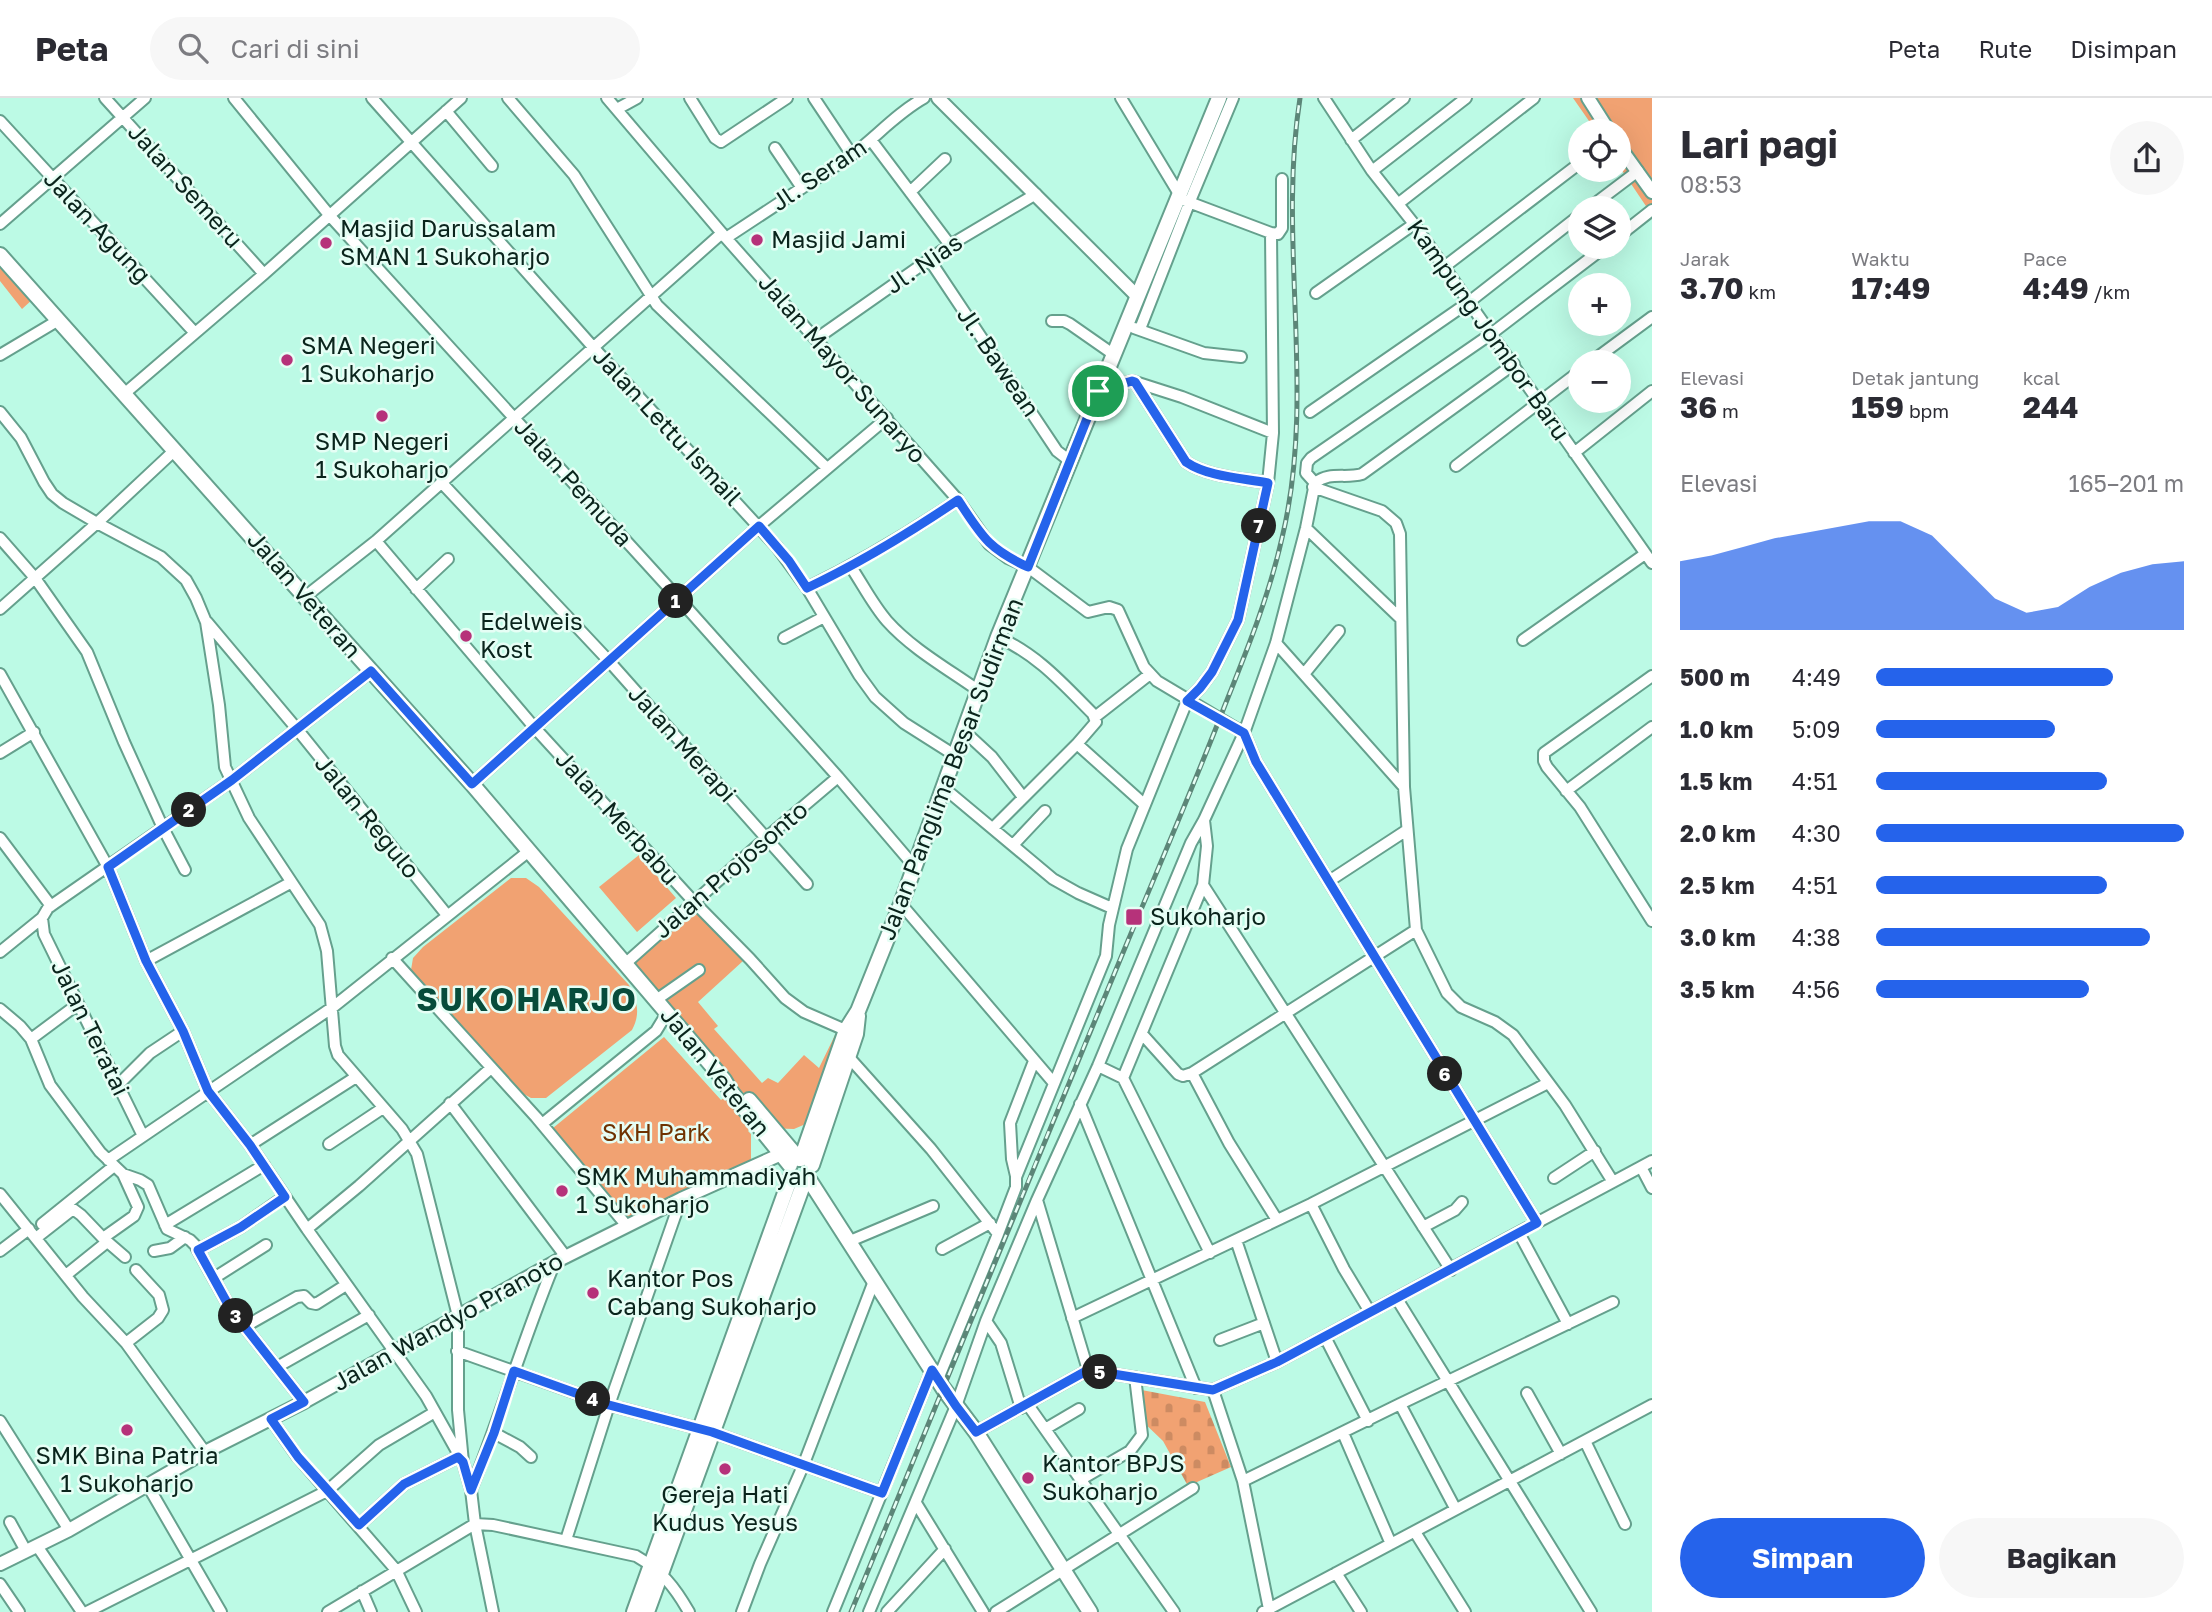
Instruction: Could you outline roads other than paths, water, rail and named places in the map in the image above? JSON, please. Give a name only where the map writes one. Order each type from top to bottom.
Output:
[{"type":"main road","name":"Jalan Panglima Besar Sudirman","points":[[655,1569],[798,1166],[901,904],[998,637],[1124,326],[1182,198],[1219,98]]},
{"type":"main road","name":"Jalan Veteran","points":[[0,255],[472,784],[724,1080],[727,1087],[798,1166],[850,1241],[935,1375],[976,1432],[1090,1612]]},
{"type":"main road","points":[[634,1612],[655,1569]]},
{"type":"main road","points":[[647,1612],[655,1569]]},
{"type":"street","name":"Jalan Semeru","points":[[105,98],[264,274]]},
{"type":"street","points":[[0,224],[145,98]]},
{"type":"street","name":"Jalan Pemuda","points":[[234,98],[330,216],[679,599],[914,866]]},
{"type":"street","name":"Jalan Lettu Ismail","points":[[372,98],[593,347],[789,561],[875,697],[904,723],[956,756]]},
{"type":"street","points":[[124,394],[264,274],[461,98]]},
{"type":"street","points":[[508,98],[574,175],[650,296],[664,313],[827,468]]},
{"type":"street","name":"Jalan Mayor Sunaryo","points":[[607,98],[958,500],[989,544],[1007,558],[1028,567],[1088,612],[1109,607],[1118,610],[1144,667],[1150,674]]},
{"type":"street","points":[[617,109],[637,98]]},
{"type":"street","points":[[690,98],[720,142],[775,102],[787,98]]},
{"type":"street","points":[[814,98],[852,155]]},
{"type":"street","points":[[938,98],[1137,296]]},
{"type":"street","points":[[1121,98],[1182,198],[1278,234],[1282,228],[1282,179]]},
{"type":"street","points":[[1140,329],[1182,198],[1233,98]]},
{"type":"street","name":"Kampung Jombor Baru","points":[[1324,98],[1373,171],[1399,203],[1514,364],[1652,564]]},
{"type":"street","points":[[1351,140],[1404,98]]},
{"type":"street","points":[[1373,171],[1466,98]]},
{"type":"street","points":[[1399,203],[1534,98]]},
{"type":"street","points":[[1588,98],[1601,119]]},
{"type":"street","name":"Jl. Seram","points":[[306,596],[376,541],[650,296],[724,235],[852,155],[915,103]]},
{"type":"street","points":[[446,111],[492,166]]},
{"type":"street","name":"Jalan Agung","points":[[0,121],[195,333]]},
{"type":"street","points":[[871,141],[950,245]]},
{"type":"street","points":[[775,148],[802,188]]},
{"type":"street","points":[[910,192],[945,159]]},
{"type":"street","points":[[1631,162],[1652,192]]},
{"type":"street","points":[[1605,196],[1638,171]]},
{"type":"street","points":[[1444,268],[1568,172]]},
{"type":"street","name":"Jl. Nias","points":[[816,339],[950,245],[1036,194]]},
{"type":"street","points":[[1631,227],[1652,210]]},
{"type":"street","points":[[1316,293],[1414,224]]},
{"type":"street","points":[[1310,412],[1469,302],[1568,224]]},
{"type":"street","points":[[1016,1177],[1106,956],[1112,908],[1128,849],[1145,805],[1187,701],[1212,672],[1238,620],[1268,483],[1272,433],[1272,233]]},
{"type":"street","name":"Jl. Bawean","points":[[929,259],[1057,451],[1070,461]]},
{"type":"street","points":[[1589,259],[1491,334],[1311,458],[1307,463],[1307,473],[1314,485],[1373,506],[1390,516],[1400,534],[1404,787],[1416,930],[1447,993],[1470,1013],[1495,1022],[1513,1035],[1614,1182]]},
{"type":"street","points":[[1607,350],[1652,317]]},
{"type":"street","points":[[0,355],[57,321]]},
{"type":"street","points":[[1052,321],[1070,324],[1113,354]]},
{"type":"street","points":[[1124,326],[1204,352],[1241,357]]},
{"type":"street","points":[[1314,485],[1332,475],[1362,474],[1514,364]]},
{"type":"street","points":[[1456,466],[1568,379]]},
{"type":"street","points":[[1098,391],[1130,382],[1182,397],[1272,433]]},
{"type":"street","points":[[1130,382],[1186,462],[1209,472],[1268,483]]},
{"type":"street","points":[[1574,453],[1652,390]]},
{"type":"street","points":[[0,412],[21,438],[52,494],[97,523],[142,545],[173,566],[186,580],[206,622],[219,705],[225,767],[249,818],[320,925],[327,951],[338,1055],[409,1139],[417,1154],[458,1316],[461,1460]]},
{"type":"street","points":[[472,784],[759,526],[887,418]]},
{"type":"street","points":[[0,609],[175,450]]},
{"type":"street","name":"Jalan Merapi","points":[[441,482],[608,660],[807,884]]},
{"type":"street","points":[[869,1612],[956,1406],[986,1321],[1037,1200],[1098,1066],[1191,843],[1244,733],[1276,643],[1306,528],[1314,485]]},
{"type":"street","points":[[807,588],[851,567],[910,533],[958,500]]},
{"type":"street","points":[[1306,528],[1400,618]]},
{"type":"street","points":[[0,538],[35,578],[87,652],[124,742],[185,870]]},
{"type":"street","name":"Jalan Merbabu","points":[[376,541],[534,727],[785,998],[804,1012],[851,1032]]},
{"type":"street","points":[[1523,640],[1645,554]]},
{"type":"street","points":[[416,589],[448,559]]},
{"type":"street","points":[[851,567],[889,623],[927,655],[979,691]]},
{"type":"street","points":[[784,638],[824,617]]},
{"type":"street","name":"Jalan Regulo","points":[[206,622],[297,729],[447,915]]},
{"type":"street","points":[[1304,674],[1339,631]]},
{"type":"street","points":[[993,828],[1096,722],[1095,717],[1042,664],[1019,646],[998,637]]},
{"type":"street","points":[[1276,643],[1404,787]]},
{"type":"street","points":[[0,952],[42,918],[51,906],[232,780],[371,671]]},
{"type":"street","points":[[0,674],[108,867],[146,961],[183,1031],[208,1091],[250,1145],[306,1229],[426,1396],[461,1460],[471,1490],[493,1612]]},
{"type":"street","points":[[1095,717],[1150,674],[1187,701],[1244,733],[1256,762],[1537,1223]]},
{"type":"street","points":[[1652,676],[1544,753],[1545,765],[1580,807],[1652,921]]},
{"type":"street","points":[[1566,791],[1652,727]]},
{"type":"street","points":[[0,753],[34,732]]},
{"type":"street","points":[[965,732],[992,757],[1023,797]]},
{"type":"street","points":[[1077,744],[1145,805]]},
{"type":"street","name":"Jalan Projosonto","points":[[625,963],[838,777]]},
{"type":"street","points":[[944,788],[1053,879],[1112,908]]},
{"type":"street","points":[[1013,845],[1045,811]]},
{"type":"street","points":[[1123,1077],[1203,884],[1207,846],[1204,820]]},
{"type":"street","points":[[1329,881],[1407,830]]},
{"type":"street","points":[[0,838],[51,906]]},
{"type":"street","points":[[1191,843],[1198,839],[1207,846]]},
{"type":"street","points":[[32,1234],[143,1136],[333,1007],[529,851]]},
{"type":"street","points":[[146,961],[290,883]]},
{"type":"street","points":[[1203,884],[1451,1270]]},
{"type":"street","points":[[901,904],[1053,1082]]},
{"type":"street","name":"Jalan Teratai","points":[[42,918],[44,934],[143,1136]]},
{"type":"street","points":[[1142,1034],[1178,1074],[1183,1076],[1192,1073],[1416,930]]},
{"type":"street","points":[[392,958],[542,1124],[627,1226]]},
{"type":"street","points":[[656,1000],[699,970]]},
{"type":"street","points":[[32,1040],[78,1004]]},
{"type":"street","points":[[0,1009],[32,1040],[50,1085],[111,1163],[123,1174],[138,1207],[137,1212],[66,1275]]},
{"type":"street","points":[[542,1124],[671,1018]]},
{"type":"street","points":[[117,1086],[150,1053],[183,1031]]},
{"type":"street","points":[[844,1052],[931,1149],[998,1234]]},
{"type":"street","points":[[833,1612],[1016,1187],[1010,1124],[1034,1061]]},
{"type":"street","points":[[1098,1066],[1123,1077],[1210,1253]]},
{"type":"street","points":[[306,1229],[359,1186],[491,1068]]},
{"type":"street","points":[[1192,1073],[1229,1143],[1277,1220]]},
{"type":"street","points":[[250,1145],[356,1077]]},
{"type":"street","points":[[1072,1318],[1311,1204],[1548,1083]]},
{"type":"street","points":[[450,1103],[560,1259],[532,1316],[494,1433],[471,1490]]},
{"type":"street","points":[[1080,1104],[1196,1388]]},
{"type":"street","points":[[329,1144],[383,1108]]},
{"type":"street","points":[[1554,1178],[1595,1152]]},
{"type":"street","points":[[976,1432],[1088,1370],[1213,1390],[1277,1362],[1652,1161]]},
{"type":"street","points":[[165,1225],[264,1166]]},
{"type":"street","name":"Jalan Wandyo Pranoto","points":[[1,1561],[69,1530],[205,1452],[304,1402],[560,1259],[681,1199],[752,1166],[798,1166]]},
{"type":"street","points":[[1641,1167],[1652,1188]]},
{"type":"street","points":[[123,1174],[148,1185],[165,1225],[171,1232],[185,1237],[198,1250],[226,1301],[244,1327],[304,1402]]},
{"type":"street","points":[[0,1194],[83,1297],[127,1343],[205,1452]]},
{"type":"street","points":[[198,1250],[241,1227],[285,1197]]},
{"type":"street","points":[[566,1540],[609,1405],[681,1199]]},
{"type":"street","points":[[1037,1200],[1088,1370]]},
{"type":"street","points":[[1423,1227],[1455,1210],[1462,1202]]},
{"type":"street","points":[[1311,1204],[1344,1269],[1370,1312]]},
{"type":"street","points":[[850,1241],[933,1206]]},
{"type":"street","points":[[0,1251],[75,1209],[125,1257]]},
{"type":"street","points":[[942,1249],[990,1223]]},
{"type":"street","points":[[1519,1233],[1568,1324]]},
{"type":"street","points":[[154,1251],[170,1248],[185,1237]]},
{"type":"street","points":[[1236,1240],[1277,1362]]},
{"type":"street","points":[[214,1278],[266,1245]]},
{"type":"street","points":[[127,1343],[158,1318],[163,1310],[159,1295],[136,1270]]},
{"type":"street","points":[[741,1612],[803,1466],[874,1282]]},
{"type":"street","points":[[244,1327],[297,1297],[304,1296],[316,1304],[346,1285]]},
{"type":"street","points":[[1397,1299],[1591,1612]]},
{"type":"street","points":[[1243,1481],[1614,1303]]},
{"type":"street","points":[[278,1367],[369,1315]]},
{"type":"street","points":[[986,1321],[1004,1350],[1024,1406],[1045,1429],[1174,1612]]},
{"type":"street","points":[[1220,1340],[1264,1323]]},
{"type":"street","points":[[1325,1336],[1368,1421]]},
{"type":"street","points":[[457,1350],[609,1405],[706,1430],[882,1493]]},
{"type":"street","points":[[1080,1480],[1130,1451],[1142,1435],[1135,1377]]},
{"type":"street","points":[[1213,1390],[1243,1481],[1266,1610],[1652,1405]]},
{"type":"street","points":[[1527,1393],[1561,1454]]},
{"type":"street","points":[[1400,1404],[1455,1508]]},
{"type":"street","points":[[1045,1429],[1079,1409]]},
{"type":"street","points":[[87,1612],[327,1491],[379,1445],[435,1412]]},
{"type":"street","points":[[271,1419],[298,1457],[396,1570],[416,1612]]},
{"type":"street","points":[[0,1421],[69,1530]]},
{"type":"street","points":[[494,1433],[520,1447],[531,1457]]},
{"type":"street","points":[[1343,1433],[1391,1544]]},
{"type":"street","points":[[1585,1441],[1625,1524]]},
{"type":"street","points":[[359,1525],[404,1484],[461,1460]]},
{"type":"street","points":[[148,1486],[220,1612]]},
{"type":"street","points":[[996,1612],[1193,1489]]},
{"type":"street","points":[[916,1503],[983,1612]]},
{"type":"street","points":[[10,1522],[82,1612]]},
{"type":"street","points":[[328,1612],[475,1524],[493,1525],[636,1556],[673,1584],[689,1612]]},
{"type":"street","points":[[1415,1532],[1465,1612]]},
{"type":"street","points":[[875,1599],[885,1612],[945,1549]]},
{"type":"street","points":[[1336,1573],[1362,1612]]},
{"type":"street","points":[[0,1584],[19,1612]]},
{"type":"street","points":[[362,1591],[371,1612]]},
{"type":"railway","points":[[851,1612],[1201,765],[1271,581],[1292,483],[1296,429],[1292,208],[1300,98]]},
{"type":"place","name":"Masjid Jami","points":[[757,240]]},
{"type":"place","name":"Masjid Darussalam SMAN 1 Sukoharjo","points":[[326,243]]},
{"type":"place","name":"SMA Negeri 1 Sukoharjo","points":[[287,360]]},
{"type":"place","name":"SMP Negeri 1 Sukoharjo","points":[[382,416]]},
{"type":"place","name":"Edelweis Kost","points":[[466,636]]},
{"type":"place","name":"Sukoharjo","points":[[1134,917]]},
{"type":"place","name":"SMK Muhammadiyah 1 Sukoharjo","points":[[562,1191]]},
{"type":"place","name":"Kantor Pos Cabang Sukoharjo","points":[[593,1293]]},
{"type":"place","name":"SMK Bina Patria 1 Sukoharjo","points":[[127,1430]]},
{"type":"place","name":"Gereja Hati Kudus Yesus","points":[[725,1469]]},
{"type":"place","name":"Kantor BPJS Sukoharjo","points":[[1028,1478]]},
{"type":"district","name":"SUKOHARJO","points":[[527,1000]]},
{"type":"park label","name":"SKH Park","points":[[656,1133]]}]
